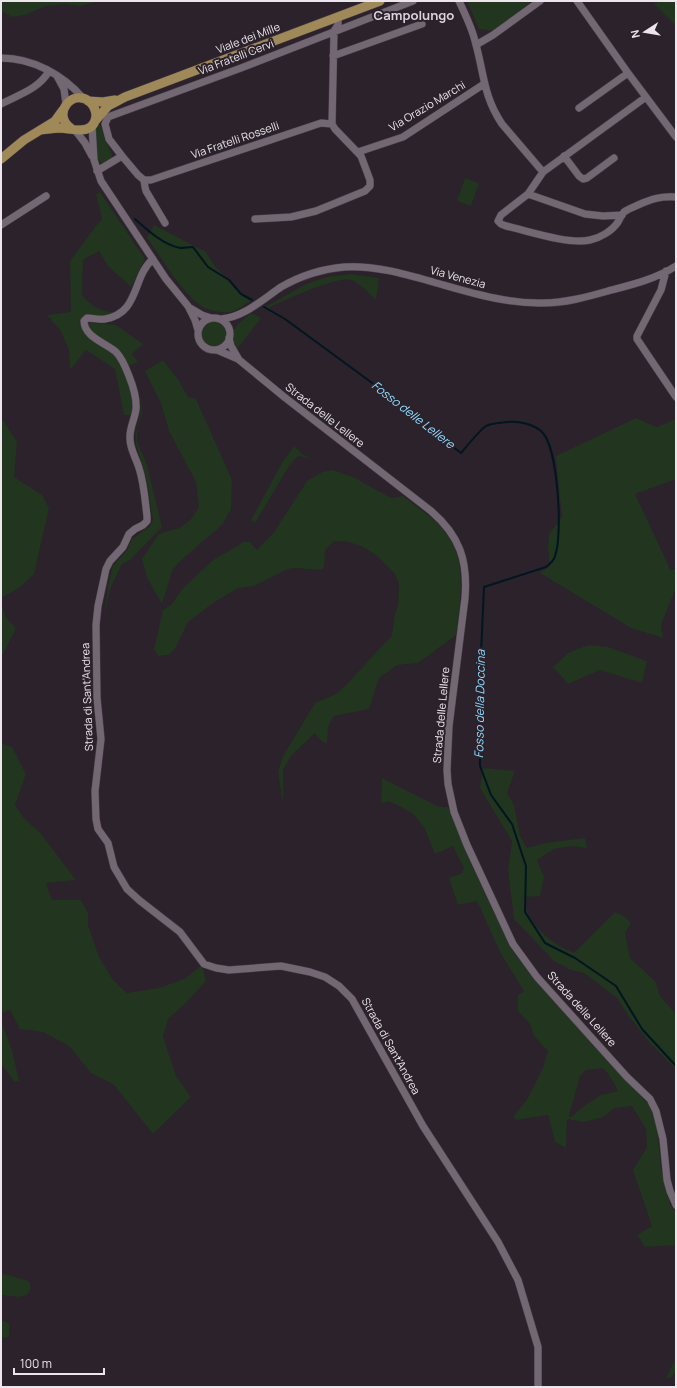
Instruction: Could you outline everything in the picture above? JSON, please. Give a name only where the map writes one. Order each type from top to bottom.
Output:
[{"type":"main road","name":"Viale dei Mille","points":[[93,123],[108,106],[125,98],[380,1]]},
{"type":"main road","name":"Viale dei Mille","points":[[85,99],[103,102],[125,98]]},
{"type":"main road","points":[[1,159],[24,140],[55,121],[65,107],[74,99],[85,99],[94,107],[96,116],[93,123],[84,130],[55,128],[41,130]]},
{"type":"main road","points":[[65,107],[64,119],[68,127],[74,130]]},
{"type":"street","name":"Via Fratelli Cervi","points":[[165,223],[145,190],[144,180],[122,156],[108,137],[105,124],[108,117],[241,68],[413,1]]},
{"type":"street","points":[[460,1],[476,45],[487,93],[501,122],[543,172]]},
{"type":"street","points":[[476,45],[493,35],[540,1]]},
{"type":"street","points":[[576,1],[676,136]]},
{"type":"street","points":[[255,219],[291,217],[316,211],[368,189],[370,186],[370,180],[358,152],[338,133],[332,124],[334,31],[338,25],[338,17]]},
{"type":"street","points":[[322,23],[324,27],[334,31]]},
{"type":"street","points":[[333,56],[422,24]]},
{"type":"street","points":[[1,58],[28,62],[49,71],[67,82],[85,99]]},
{"type":"street","points":[[1,104],[38,84],[44,79],[49,71]]},
{"type":"street","points":[[579,108],[628,73]]},
{"type":"street","points":[[57,76],[64,89],[65,107]]},
{"type":"street","name":"Via Orazio Marchi","points":[[358,152],[402,137],[484,84]]},
{"type":"street","points":[[646,97],[543,172],[528,194],[498,219],[500,223],[506,226],[557,238],[584,241],[604,234],[617,224],[622,215],[628,210],[654,198],[665,196],[676,197]]},
{"type":"street","points":[[93,123],[94,160]]},
{"type":"street","name":"Via Fratelli Rosselli","points":[[144,180],[151,180],[322,123],[332,124]]},
{"type":"street","points":[[74,130],[85,143],[94,160],[97,171],[105,188],[173,288],[188,306],[195,320],[199,341],[207,348],[217,350],[225,345],[229,334],[228,326],[221,319],[202,315],[188,306]]},
{"type":"street","points":[[97,171],[122,156]]},
{"type":"street","points":[[564,156],[583,179],[614,158]]},
{"type":"street","points":[[528,194],[586,214],[599,216],[622,215]]},
{"type":"street","points":[[1,225],[46,196]]},
{"type":"street","name":"Strada di Sant'Andrea","points":[[153,259],[146,267],[134,297],[122,313],[118,316],[107,318],[87,318],[84,321],[85,326],[91,334],[118,355],[124,365],[136,396],[136,408],[130,438],[131,449],[139,466],[142,478],[147,516],[147,521],[129,534],[123,548],[110,561],[106,569],[98,606],[96,625],[97,691],[101,739],[95,792],[95,808],[98,829],[108,843],[114,866],[127,889],[180,932],[204,964],[229,970],[281,966],[310,972],[326,977],[339,986],[352,999],[423,1126],[498,1242],[518,1280],[538,1347],[538,1387]]},
{"type":"street","name":"Via Venezia","points":[[221,319],[232,318],[242,313],[295,280],[316,272],[344,267],[386,270],[481,295],[544,304],[565,302],[635,283],[676,266]]},
{"type":"street","points":[[666,271],[661,290],[637,336],[637,339],[676,397]]},
{"type":"street","name":"Via Venezia","points":[[229,334],[233,324],[242,313]]},
{"type":"street","points":[[198,330],[202,322],[211,318]]},
{"type":"street","name":"Strada delle Lellere","points":[[229,334],[231,346],[238,359]]},
{"type":"street","name":"Strada delle Lellere","points":[[217,350],[238,359],[433,513],[447,526],[456,539],[463,556],[466,577],[465,598],[449,726],[447,770],[448,784],[454,812],[513,944],[537,976],[627,1077],[650,1100],[656,1111],[663,1139],[667,1180],[676,1205]]},
{"type":"green space","points":[[1,1],[99,1],[81,6],[64,4],[46,6],[25,15],[12,17],[1,11]]},
{"type":"green space","points":[[467,1],[532,1],[495,31],[479,29]]},
{"type":"green space","points":[[660,1],[676,1],[676,26],[654,4]]},
{"type":"green space","points":[[97,123],[100,125],[112,155],[112,159],[102,164],[97,160],[95,129]]},
{"type":"green space","points":[[465,178],[479,183],[471,206],[457,201]]},
{"type":"green space","points":[[100,192],[145,259],[131,287],[108,266],[99,251],[83,260],[82,295],[95,307],[104,311],[113,312],[113,315],[101,317],[86,315],[79,322],[86,332],[118,357],[124,370],[134,402],[132,415],[124,415],[115,369],[86,350],[70,370],[69,350],[61,331],[47,315],[71,312],[70,261],[102,219],[96,194]]},
{"type":"green space","points":[[154,225],[206,252],[216,268],[250,301],[230,312],[217,312],[201,306],[179,284],[147,238]]},
{"type":"green space","points":[[350,274],[379,278],[376,300],[365,289],[352,280],[344,280],[321,285],[263,310],[262,309],[306,284],[326,277]]},
{"type":"green space","points":[[252,313],[261,318],[237,349],[234,342],[233,332],[238,324]]},
{"type":"green space","points":[[213,321],[222,325],[226,334],[222,343],[213,347],[204,343],[200,334],[204,325]]},
{"type":"green space","points":[[87,323],[116,325],[143,344],[132,354],[138,362],[128,366],[89,328]]},
{"type":"green space","points":[[163,360],[179,381],[188,397],[196,399],[232,480],[231,509],[222,525],[179,562],[172,571],[162,604],[147,578],[142,559],[158,535],[180,528],[191,519],[199,507],[196,482],[169,431],[161,403],[145,371]]},
{"type":"green space","points":[[141,393],[142,414],[137,429],[137,441],[147,465],[162,527],[130,560],[122,564],[110,589],[104,618],[108,586],[113,566],[127,550],[132,539],[150,526],[153,520],[146,477],[136,444],[136,431],[140,417]]},
{"type":"green space","points":[[1,417],[17,442],[14,477],[42,495],[49,508],[34,574],[19,588],[1,598]]},
{"type":"green space","points":[[636,418],[657,427],[676,419],[676,479],[635,494],[671,571],[676,568],[676,587],[661,625],[663,638],[631,628],[540,573],[550,566],[548,547],[549,534],[562,517],[556,456]]},
{"type":"green space","points":[[294,446],[302,454],[313,459],[298,456],[289,466],[255,523],[251,520],[283,461]]},
{"type":"green space","points":[[333,470],[353,477],[391,498],[403,496],[430,516],[443,529],[451,540],[457,553],[460,566],[461,580],[456,635],[418,663],[397,665],[379,678],[369,709],[334,716],[328,727],[327,744],[320,740],[315,733],[291,756],[283,770],[283,805],[278,772],[283,756],[315,703],[336,694],[392,635],[398,605],[399,584],[395,574],[376,555],[363,547],[349,542],[334,541],[325,550],[324,567],[321,570],[296,568],[288,569],[254,586],[238,588],[213,603],[188,622],[175,649],[168,655],[158,656],[154,649],[163,610],[171,605],[183,588],[213,560],[242,542],[250,542],[257,550],[274,532],[307,481],[322,472]]},
{"type":"green space","points":[[1,603],[6,618],[16,628],[3,654],[1,655]]},
{"type":"green space","points":[[588,645],[608,647],[647,661],[642,683],[600,670],[568,684],[553,667],[568,653]]},
{"type":"green space","points":[[1,743],[12,747],[26,774],[15,805],[23,817],[41,834],[76,880],[46,883],[52,900],[81,900],[88,913],[88,925],[99,957],[113,980],[127,993],[159,988],[184,979],[202,965],[206,981],[185,1004],[168,1019],[163,1037],[176,1076],[191,1097],[153,1134],[114,1085],[91,1073],[69,1046],[43,1032],[20,1029],[10,1010],[3,1013],[1,1006]]},
{"type":"green space","points":[[483,768],[515,771],[507,793],[514,805],[520,836],[527,848],[545,843],[585,838],[587,848],[571,846],[554,849],[537,860],[544,877],[540,896],[525,897],[528,914],[538,928],[548,938],[561,947],[574,953],[615,912],[624,916],[631,923],[625,933],[630,958],[655,981],[660,996],[676,1014],[676,1069],[650,1043],[617,998],[584,973],[571,970],[554,961],[514,919],[508,870],[512,841],[480,788]]},
{"type":"green space","points":[[382,778],[439,807],[448,807],[473,868],[514,953],[538,984],[650,1106],[657,1128],[661,1169],[670,1204],[676,1213],[676,1245],[645,1247],[637,1235],[652,1226],[633,1170],[647,1147],[646,1129],[632,1106],[615,1108],[603,1117],[584,1122],[567,1119],[566,1148],[555,1142],[548,1115],[515,1120],[514,1116],[528,1098],[543,1068],[548,1051],[534,1036],[530,1024],[518,1011],[518,995],[524,991],[501,954],[477,901],[458,905],[449,878],[462,873],[464,868],[453,846],[435,854],[424,827],[412,813],[389,801],[381,804]],"holes":[[[603,1068],[609,1075],[618,1091],[601,1095],[588,1103],[570,1118],[569,1116],[580,1076],[586,1070]]]},
{"type":"green space","points":[[1,1021],[12,1050],[19,1081],[14,1081],[1,1064]]},
{"type":"green space","points":[[1,1273],[29,1281],[31,1289],[27,1295],[19,1297],[1,1295]]},
{"type":"green space","points":[[1,1319],[9,1324],[9,1337],[1,1338]]},
{"type":"green space","points":[[676,1358],[676,1371],[672,1377],[666,1378]]},
{"type":"waterway","name":"Fosso delle Lellere","points":[[135,219],[150,232],[168,244],[180,248],[193,247],[208,267],[229,280],[241,294],[252,300]]},
{"type":"waterway","name":"Fosso della Doccina","points":[[264,307],[285,319],[379,388],[461,453],[484,428],[488,425],[496,423],[517,422],[531,425],[540,430],[548,442],[552,456],[558,493],[559,512],[559,530],[554,558],[546,567],[484,587],[479,698],[480,766],[491,795],[512,824],[526,866],[525,912],[545,943],[575,958],[616,986],[642,1029],[676,1066]]},
{"type":"district","name":"Campolungo","points":[[414,15]]}]
